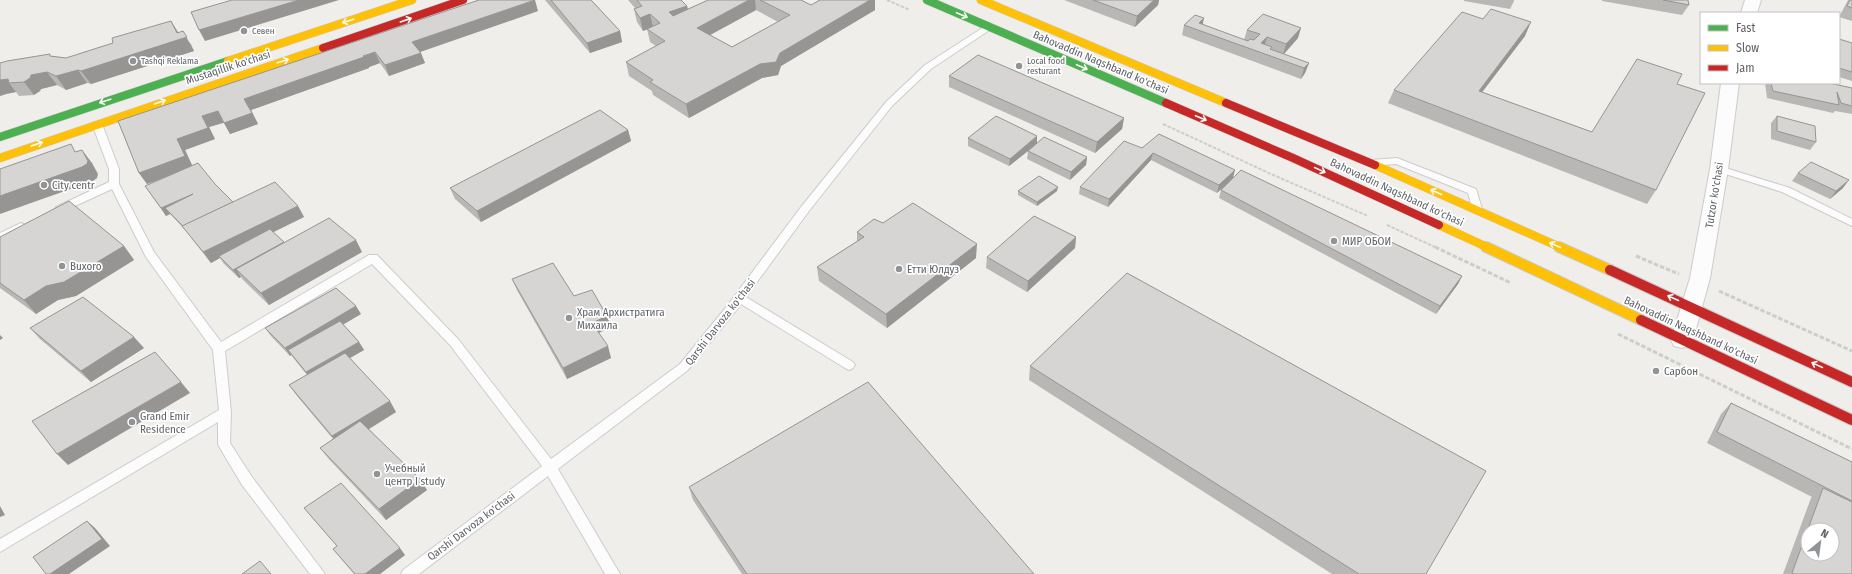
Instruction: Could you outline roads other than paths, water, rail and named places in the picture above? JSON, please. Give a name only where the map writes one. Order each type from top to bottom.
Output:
[{"type":"main road","name":"Mustaqillik ko'chasi","points":[[0,137],[14,131],[412,0]]},
{"type":"main road","name":"Mustaqillik ko'chasi","points":[[0,158],[463,0]]},
{"type":"main road","name":"Bahovaddin Naqshband ko'chasi","points":[[926,0],[1293,158],[1479,243],[1852,420]]},
{"type":"main road","name":"Bahovaddin Naqshband ko'chasi","points":[[981,0],[1476,209],[1691,306],[1852,382]]},
{"type":"main road","points":[[0,132],[14,131]]},
{"type":"street","points":[[1749,12],[1753,0]]},
{"type":"street","name":"Tutzor ko'chasi","points":[[1682,340],[1700,278],[1719,169],[1730,84]]},
{"type":"lane","name":"Qarshi Darvoza ko'chasi","points":[[408,574],[684,367],[739,298],[805,209],[889,104],[928,67],[990,27]]},
{"type":"lane","points":[[97,124],[114,169],[114,184],[150,254],[219,348],[225,412],[224,444],[247,481],[318,574]]},
{"type":"lane","points":[[1370,164],[1397,161],[1472,191],[1476,209]]},
{"type":"lane","points":[[1719,169],[1786,190],[1852,223]]},
{"type":"lane","points":[[50,214],[114,184]]},
{"type":"lane","points":[[0,237],[28,224]]},
{"type":"lane","points":[[219,348],[373,258],[454,342],[550,467],[612,574]]},
{"type":"lane","points":[[739,298],[849,365]]},
{"type":"lane","points":[[0,546],[225,412]]},
{"type":"place","name":"Севен","points":[[244,31]]},
{"type":"place","name":"Tashqi Reklama","points":[[133,61]]},
{"type":"place","name":"Local food resturant","points":[[1019,66]]},
{"type":"place","name":"City centr","points":[[44,185]]},
{"type":"place","name":"МИР ОБОИ","points":[[1334,241]]},
{"type":"place","name":"Buxoro","points":[[62,266]]},
{"type":"place","name":"Етти Юлдуз","points":[[899,269]]},
{"type":"place","name":"Храм Архистратига Михаила","points":[[569,318]]},
{"type":"place","name":"Сарбон","points":[[1656,371]]},
{"type":"place","name":"Grand Emir Residence","points":[[132,422]]},
{"type":"place","name":"Учебный центр I study","points":[[377,474]]}]
